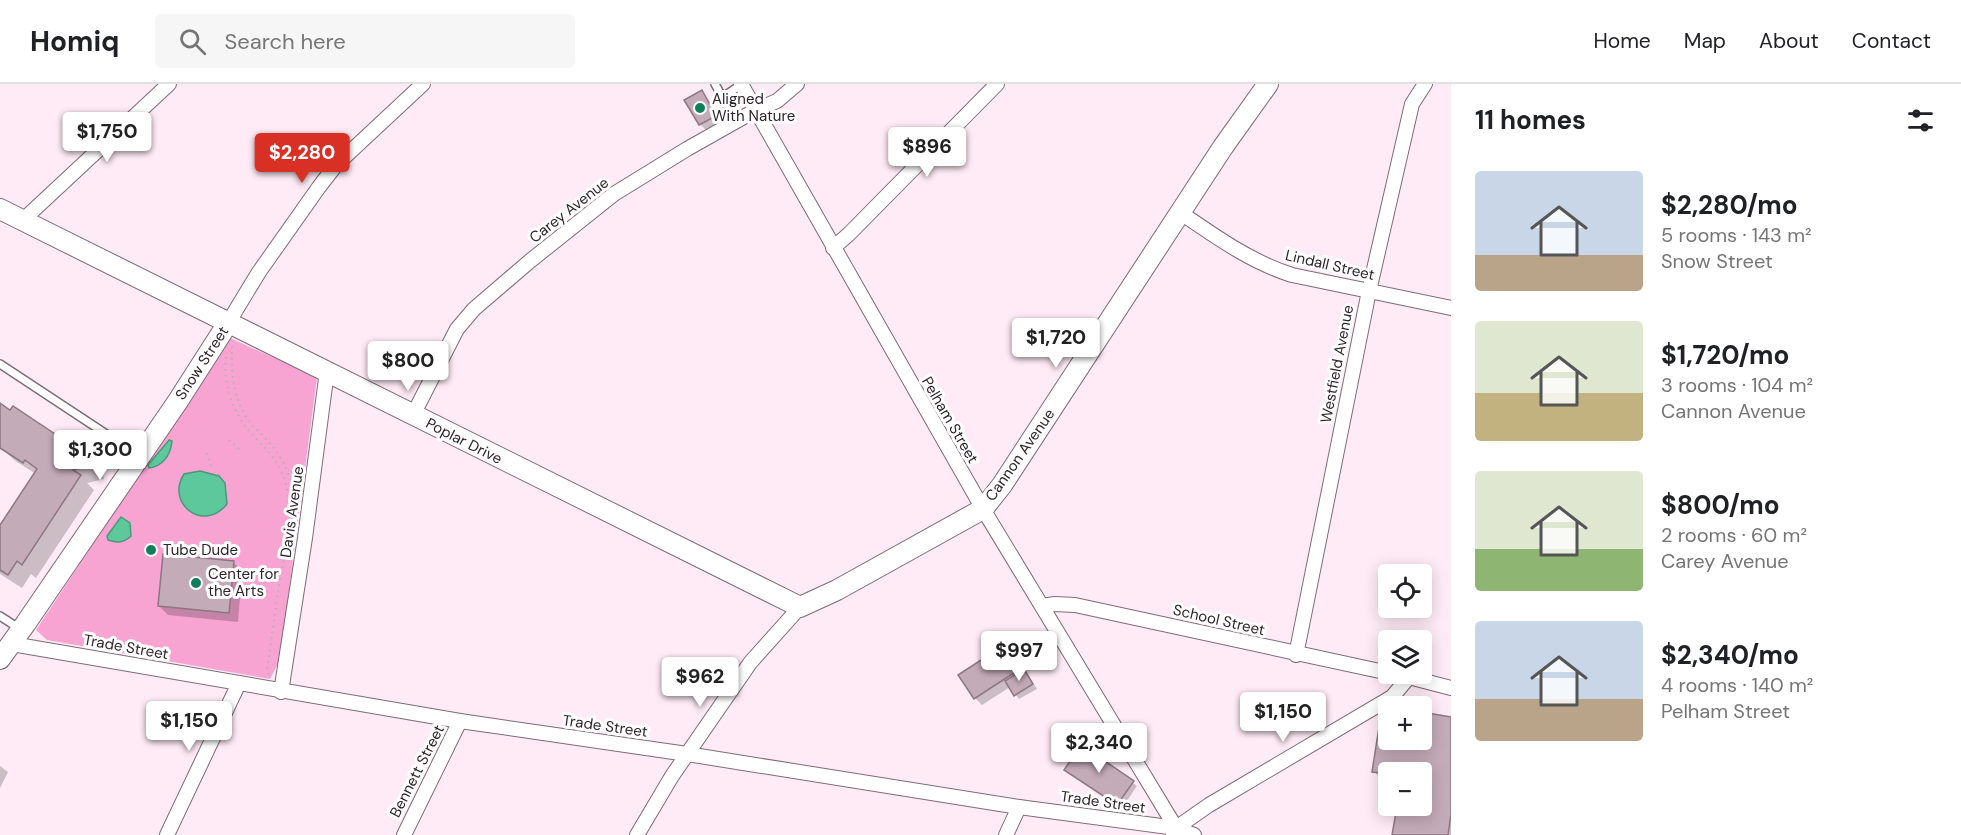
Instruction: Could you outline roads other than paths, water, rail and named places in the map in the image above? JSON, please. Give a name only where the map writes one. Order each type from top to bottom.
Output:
[{"type":"street","points":[[23,220],[169,84]]},
{"type":"street","name":"Snow Street","points":[[11,644],[140,457],[230,332],[259,272],[330,172],[358,143],[423,84]]},
{"type":"street","name":"Pelham Street","points":[[741,84],[983,509],[1174,832]]},
{"type":"street","name":"Carey Avenue","points":[[413,415],[457,329],[474,309],[614,194],[736,121],[777,101],[797,84]]},
{"type":"street","points":[[833,248],[997,84]]},
{"type":"street","name":"Cannon Avenue","points":[[638,835],[687,754],[750,663],[800,607],[837,590],[983,509],[1002,485],[1223,147],[1268,84]]},
{"type":"street","name":"Westfield Avenue","points":[[1296,655],[1368,291],[1412,104],[1425,84]]},
{"type":"street","name":"Poplar Drive","points":[[0,209],[230,332],[327,371],[800,607]]},
{"type":"street","name":"Lindall Street","points":[[1181,213],[1256,261],[1274,269],[1292,275],[1451,308]]},
{"type":"street","name":"Davis Avenue","points":[[281,692],[305,538],[327,371]]},
{"type":"street","name":"School Street","points":[[1042,606],[1076,605],[1296,655],[1378,671]]},
{"type":"street","name":"Trade Street","points":[[11,644],[460,722],[687,754],[1194,835]]},
{"type":"street","points":[[167,835],[239,683]]},
{"type":"street","name":"School Street","points":[[1432,683],[1451,688]]},
{"type":"street","points":[[1174,832],[1209,805],[1392,697],[1403,684]]},
{"type":"street","name":"Bennett Street","points":[[404,835],[460,722]]},
{"type":"street","points":[[1006,835],[1019,807]]},
{"type":"lane","points":[[716,84],[736,121]]},
{"type":"lane","points":[[723,97],[741,84]]},
{"type":"lane","points":[[0,364],[140,457]]},
{"type":"lane","points":[[0,616],[11,644]]},
{"type":"place","name":"Aligned With Nature","points":[[700,108]]},
{"type":"place","name":"Tube Dude","points":[[151,550]]},
{"type":"place","name":"Center for the Arts","points":[[196,583]]}]
